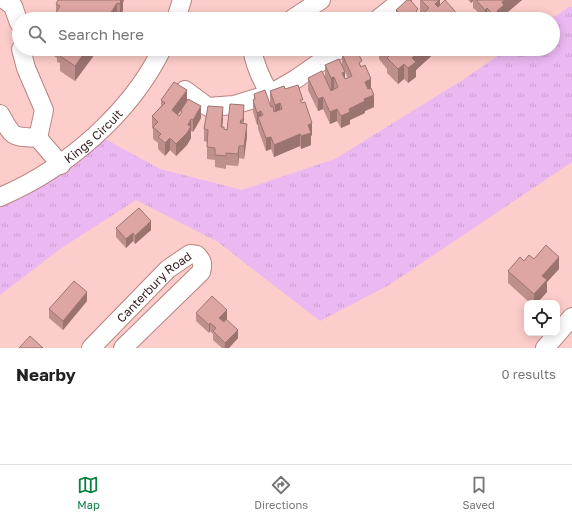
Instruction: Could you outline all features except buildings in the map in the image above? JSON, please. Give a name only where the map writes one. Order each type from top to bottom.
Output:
[{"type":"street","points":[[5,0],[14,6],[16,12]]},
{"type":"street","points":[[178,12],[182,0]]},
{"type":"street","points":[[303,12],[321,0]]},
{"type":"street","points":[[387,12],[402,0]]},
{"type":"street","points":[[23,56],[26,68],[44,110],[38,138]]},
{"type":"street","name":"Kings Circuit","points":[[0,197],[61,165],[80,149],[132,98],[158,56]]},
{"type":"street","points":[[253,56],[261,79],[270,94]]},
{"type":"street","points":[[185,90],[208,106],[234,105],[270,94],[296,79],[329,56]]},
{"type":"street","points":[[0,114],[12,134],[20,138],[38,138],[61,165]]},
{"type":"street","name":"Canterbury Road","points":[[91,348],[168,269],[190,254],[197,255],[201,259],[203,266],[201,272],[123,348]]},
{"type":"street","points":[[545,348],[572,317]]},
{"type":"green space","points":[[569,7],[572,7],[572,162],[389,285],[320,321],[218,242],[136,200],[60,249],[0,295],[0,195],[96,134],[160,169],[242,190],[335,159],[461,81],[498,56],[560,56],[560,13]]}]
